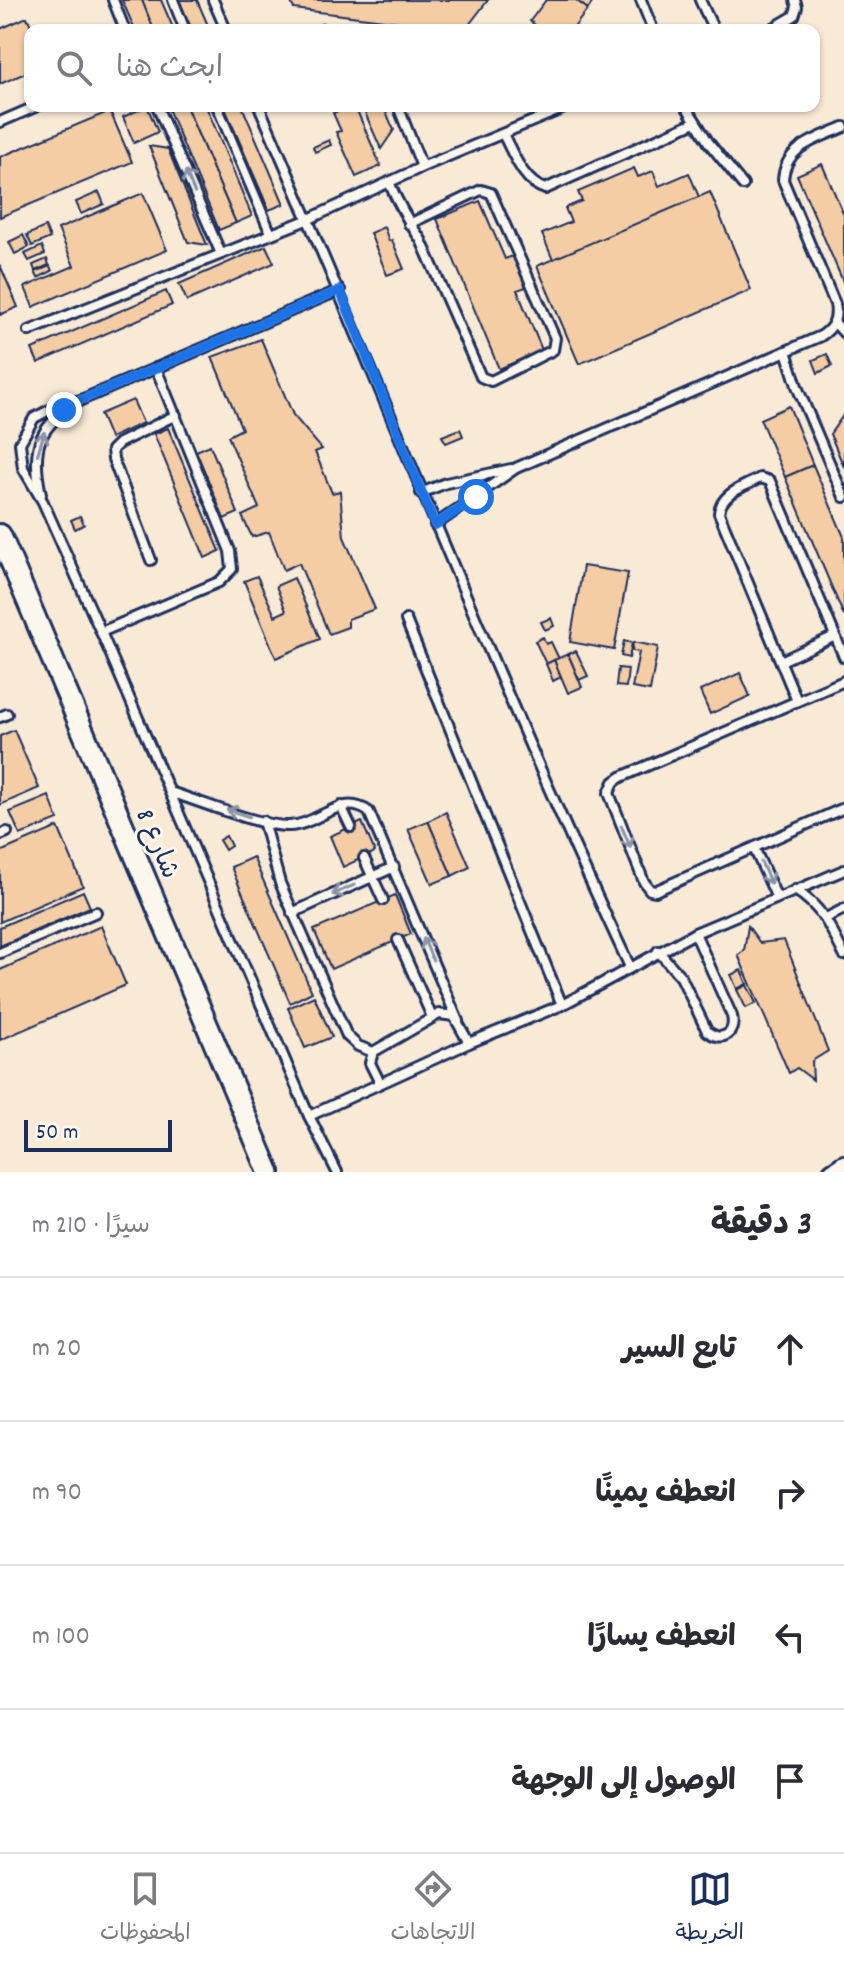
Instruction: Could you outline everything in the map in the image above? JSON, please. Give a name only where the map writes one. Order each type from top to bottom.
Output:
[{"type":"street","name":"شارع 8","points":[[0,535],[269,1172]]},
{"type":"street","points":[[832,1172],[844,1164]]},
{"type":"lane","points":[[113,0],[123,24]]},
{"type":"lane","points":[[173,0],[183,24]]},
{"type":"lane","points":[[213,0],[223,24]]},
{"type":"lane","points":[[641,0],[651,24]]},
{"type":"lane","points":[[700,0],[711,24]]},
{"type":"lane","points":[[780,24],[794,16],[797,7],[795,0]]},
{"type":"lane","points":[[0,122],[24,112]]},
{"type":"lane","points":[[160,112],[221,254]]},
{"type":"lane","points":[[220,112],[271,234]]},
{"type":"lane","points":[[262,112],[340,290],[421,493],[630,967]]},
{"type":"lane","points":[[400,112],[422,167]]},
{"type":"lane","points":[[29,331],[309,219],[422,167],[555,112]]},
{"type":"lane","points":[[689,112],[743,185]]},
{"type":"lane","points":[[503,134],[528,179],[535,186],[545,189],[695,122]]},
{"type":"lane","points":[[421,493],[446,483],[516,468],[830,330],[834,322],[835,304],[783,180],[787,160],[794,151],[844,127]]},
{"type":"lane","points":[[389,182],[409,224],[421,240],[484,380],[491,381],[553,350],[555,338],[491,193],[481,190],[409,224]]},
{"type":"lane","points":[[337,1172],[309,1116],[101,632],[43,502],[23,468],[20,443],[34,418],[59,405],[81,400],[340,290]]},
{"type":"lane","points":[[834,322],[844,333]]},
{"type":"lane","points":[[786,351],[798,389],[844,497]]},
{"type":"lane","points":[[101,632],[219,582],[232,569],[230,551],[156,368]]},
{"type":"lane","points":[[43,502],[36,462],[40,439],[54,418],[81,400]]},
{"type":"lane","points":[[151,560],[112,450],[119,443],[176,415]]},
{"type":"lane","points":[[435,525],[516,468]]},
{"type":"lane","points":[[797,701],[719,513],[723,500],[760,478],[772,484],[844,657]]},
{"type":"lane","points":[[406,620],[562,1005]]},
{"type":"lane","points":[[781,661],[835,636]]},
{"type":"lane","points":[[844,681],[621,777],[610,788],[610,801],[650,890],[660,890],[844,808]]},
{"type":"lane","points":[[170,792],[263,821],[290,826],[351,804],[369,812],[469,1043]]},
{"type":"lane","points":[[341,806],[351,827]]},
{"type":"lane","points":[[263,821],[292,913],[347,1036],[358,1046],[373,1052]]},
{"type":"lane","points":[[754,848],[777,898]]},
{"type":"lane","points":[[364,858],[383,900]]},
{"type":"lane","points":[[292,913],[394,867]]},
{"type":"lane","points":[[309,1116],[469,1043],[562,1005],[695,933],[844,870]]},
{"type":"lane","points":[[795,890],[809,899],[826,918],[844,955]]},
{"type":"lane","points":[[826,918],[844,909]]},
{"type":"lane","points":[[0,953],[96,912]]},
{"type":"lane","points":[[658,951],[681,977],[707,1031],[714,1037],[723,1037],[730,1033],[734,1024],[732,1016],[695,933]]},
{"type":"lane","points":[[398,940],[432,1017]]},
{"type":"lane","points":[[380,1083],[370,1063],[373,1052],[432,1017],[447,1013],[458,1021]]},
{"type":"building","points":[[122,0],[142,0],[152,24],[132,24]]},
{"type":"building","points":[[142,0],[161,0],[171,24],[152,24]]},
{"type":"building","points":[[179,0],[197,0],[207,24],[189,24]]},
{"type":"building","points":[[290,0],[488,0],[470,24],[416,24],[294,9]]},
{"type":"building","points":[[546,0],[576,0],[588,9],[577,24],[534,24],[530,21]]},
{"type":"building","points":[[576,0],[594,0],[588,9]]},
{"type":"building","points":[[27,17],[30,24],[24,24],[24,74],[0,84],[0,29]]},
{"type":"building","points":[[110,112],[132,162],[0,217],[0,157]]},
{"type":"building","points":[[134,112],[150,112],[158,132],[134,143],[123,117]]},
{"type":"building","points":[[170,112],[189,112],[236,223],[219,230]]},
{"type":"building","points":[[189,112],[209,112],[252,216],[236,223]]},
{"type":"building","points":[[227,112],[245,112],[284,204],[269,210]]},
{"type":"building","points":[[358,112],[381,166],[356,177],[336,132],[341,131],[333,113]]},
{"type":"building","points":[[365,112],[386,112],[394,130],[381,149]]},
{"type":"building","points":[[329,140],[331,145],[315,152],[313,147]]},
{"type":"building","points":[[149,146],[168,149],[207,245],[188,242]]},
{"type":"building","points":[[822,164],[844,215],[844,284],[797,175]]},
{"type":"building","points":[[634,168],[638,177],[653,171],[659,186],[689,173],[699,197],[553,260],[542,234],[571,222],[565,208],[582,201],[578,192]]},
{"type":"building","points":[[99,192],[104,204],[81,214],[76,202]]},
{"type":"building","points":[[710,192],[751,290],[579,364],[537,266]]},
{"type":"building","points":[[143,193],[167,250],[33,307],[25,287],[74,266],[58,229]]},
{"type":"building","points":[[480,201],[505,259],[513,256],[526,287],[517,290],[542,350],[499,369],[437,219]]},
{"type":"building","points":[[45,227],[50,238],[32,246],[27,235]]},
{"type":"building","points":[[384,227],[404,269],[387,275],[370,233]]},
{"type":"building","points":[[23,235],[29,247],[15,254],[9,242]]},
{"type":"building","points":[[42,246],[45,254],[29,261],[25,254]]},
{"type":"building","points":[[266,246],[274,263],[187,301],[179,284]]},
{"type":"building","points":[[47,259],[49,265],[35,271],[33,265]]},
{"type":"building","points":[[0,265],[18,307],[0,315]]},
{"type":"building","points":[[50,266],[52,271],[38,278],[35,272]]},
{"type":"building","points":[[166,291],[172,305],[38,363],[32,349]]},
{"type":"building","points":[[261,339],[293,415],[322,449],[315,452],[332,493],[340,491],[344,537],[375,609],[348,619],[348,627],[329,634],[299,563],[284,570],[269,532],[252,537],[242,516],[259,508],[228,436],[242,429],[212,357]]},
{"type":"building","points":[[827,354],[832,366],[818,373],[813,360]]},
{"type":"building","points":[[133,400],[143,423],[110,438],[100,414]]},
{"type":"building","points":[[789,406],[813,465],[785,477],[760,419]]},
{"type":"building","points":[[844,414],[844,467],[830,434]]},
{"type":"building","points":[[168,428],[220,551],[205,558],[154,434]]},
{"type":"building","points":[[460,429],[463,436],[446,443],[442,436]]},
{"type":"building","points":[[210,445],[238,513],[224,519],[196,451]]},
{"type":"building","points":[[813,465],[844,537],[844,616],[785,477]]},
{"type":"building","points":[[80,516],[84,525],[75,529],[71,520]]},
{"type":"building","points":[[583,566],[628,573],[614,650],[570,642]]},
{"type":"building","points":[[257,576],[275,616],[286,611],[276,586],[294,578],[320,639],[276,658],[244,581]]},
{"type":"building","points":[[551,618],[554,626],[545,630],[541,622]]},
{"type":"building","points":[[543,637],[546,644],[551,642],[559,659],[546,664],[535,641]]},
{"type":"building","points":[[624,641],[632,643],[629,658],[621,656]]},
{"type":"building","points":[[633,642],[658,647],[650,691],[632,688],[639,652],[632,651]]},
{"type":"building","points":[[576,651],[588,676],[579,680],[568,654]]},
{"type":"building","points":[[568,654],[582,687],[568,693],[554,660]]},
{"type":"building","points":[[554,660],[561,677],[553,681],[546,664]]},
{"type":"building","points":[[618,668],[628,669],[626,687],[616,686]]},
{"type":"building","points":[[740,673],[750,696],[710,714],[700,691]]},
{"type":"building","points":[[14,730],[39,788],[0,805],[0,736]]},
{"type":"building","points":[[49,796],[58,820],[20,835],[10,812]]},
{"type":"building","points":[[446,812],[470,867],[452,876],[428,821]]},
{"type":"building","points":[[428,821],[452,876],[432,884],[408,829]]},
{"type":"building","points":[[362,822],[375,852],[343,867],[330,836]]},
{"type":"building","points":[[58,827],[83,886],[0,922],[0,852]]},
{"type":"building","points":[[226,836],[231,846],[225,850],[219,840]]},
{"type":"building","points":[[253,857],[312,992],[290,1003],[231,867]]},
{"type":"building","points":[[83,891],[90,907],[0,946],[0,927]]},
{"type":"building","points":[[395,895],[411,934],[331,969],[314,930]]},
{"type":"building","points":[[101,926],[126,985],[0,1040],[0,970]]},
{"type":"building","points":[[748,926],[760,943],[784,940],[828,1051],[812,1061],[813,1080],[797,1068],[789,1073],[738,955],[744,951]]},
{"type":"building","points":[[741,970],[747,984],[737,989],[731,975]]},
{"type":"building","points":[[747,985],[756,1003],[746,1008],[737,990]]},
{"type":"building","points":[[314,996],[332,1037],[305,1048],[288,1008]]},
{"type":"route","points":[[64,410],[340,290],[435,525],[476,497]]}]
